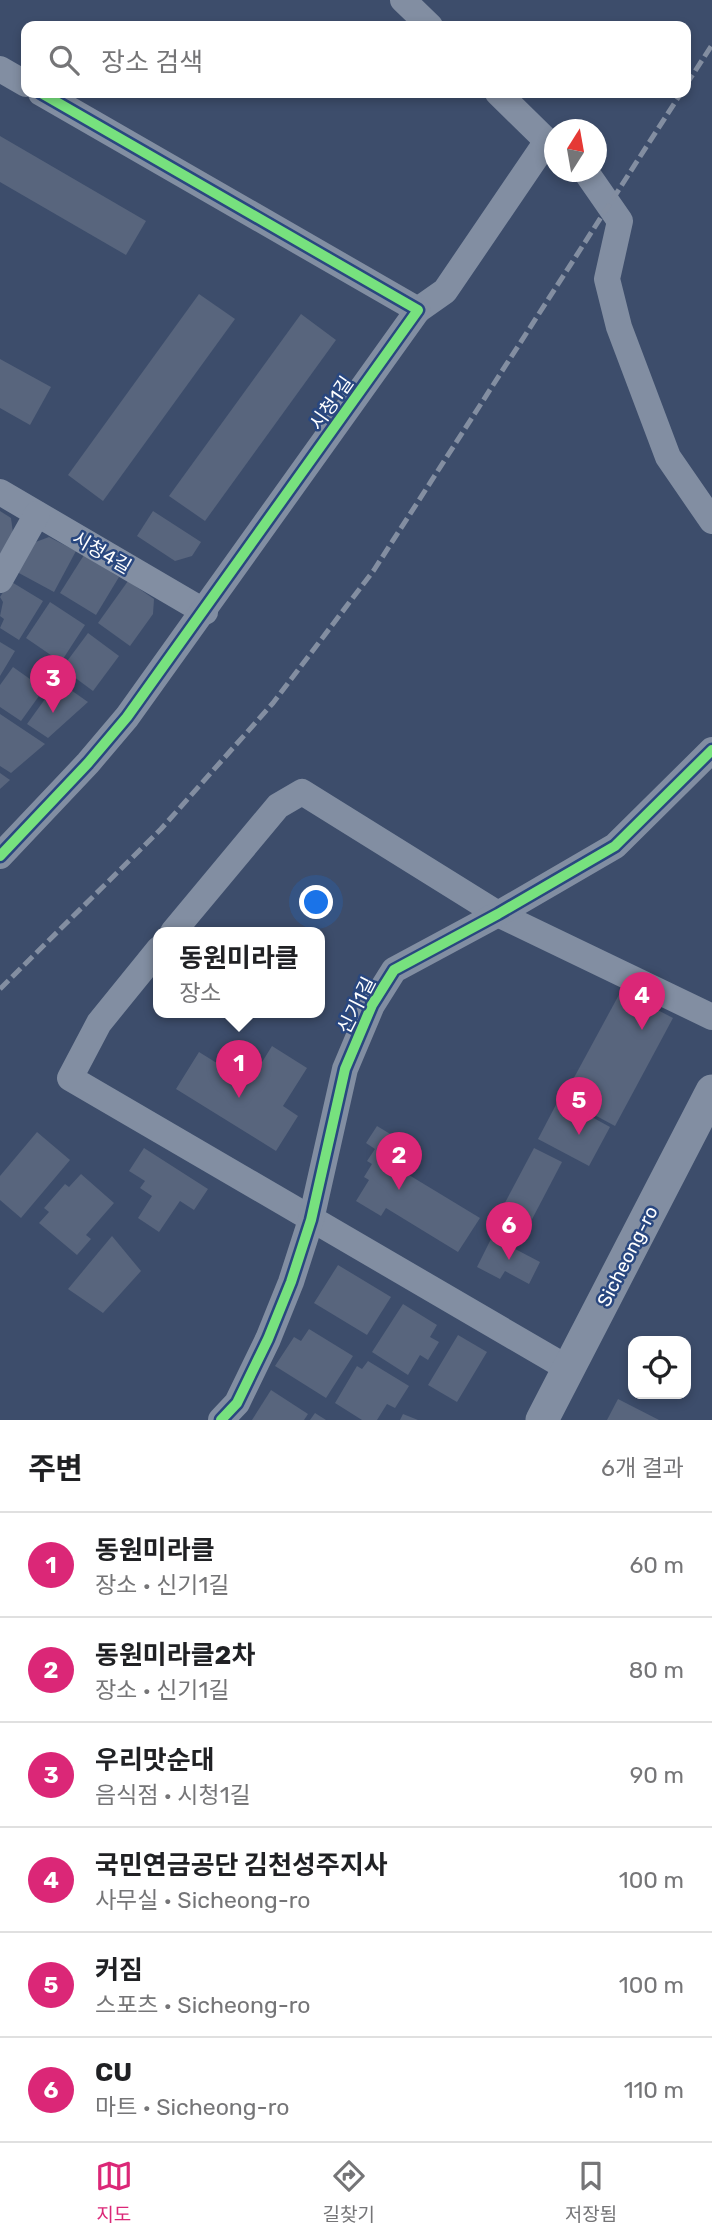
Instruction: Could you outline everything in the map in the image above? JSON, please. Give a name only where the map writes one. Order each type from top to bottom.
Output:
[{"type":"street","points":[[403,0],[425,21]]},
{"type":"street","points":[[0,69],[21,81]]},
{"type":"street","points":[[50,98],[418,310]]},
{"type":"street","points":[[503,98],[544,136]]},
{"type":"street","name":"시청1길","points":[[3,849],[88,763],[127,717],[205,612],[418,310],[445,291],[544,153]]},
{"type":"street","points":[[593,182],[620,221],[607,279],[637,380],[668,457],[712,521]]},
{"type":"street","name":"시청4길","points":[[0,492],[205,612]]},
{"type":"street","points":[[0,579],[37,514]]},
{"type":"street","name":"신기1길","points":[[221,1420],[237,1403],[268,1339],[312,1220],[345,1069],[372,1005],[394,970],[615,846],[712,750]]},
{"type":"street","points":[[177,927],[278,806],[302,792],[498,914],[712,1017]]},
{"type":"street","points":[[153,956],[99,1023],[70,1078],[569,1369]]},
{"type":"street","name":"Sicheong-ro","points":[[542,1420],[712,1091]]},
{"type":"building","points":[[0,136],[146,221],[126,255],[0,182]]},
{"type":"building","points":[[199,294],[235,319],[103,501],[68,475]]},
{"type":"building","points":[[301,314],[336,340],[205,521],[169,496]]},
{"type":"building","points":[[0,359],[51,387],[30,425],[0,408]]},
{"type":"building","points":[[0,511],[11,518],[13,533],[0,554]]},
{"type":"building","points":[[153,511],[201,542],[192,556],[175,561],[137,536]]},
{"type":"building","points":[[49,537],[76,551],[54,592],[17,572],[33,543]]},
{"type":"building","points":[[84,555],[119,577],[96,615],[60,593]]},
{"type":"building","points":[[10,581],[43,601],[19,640],[0,628],[4,619],[0,616],[3,602],[0,597]]},
{"type":"building","points":[[128,581],[154,599],[153,614],[130,646],[98,623]]},
{"type":"building","points":[[50,602],[85,625],[61,662],[26,638]]},
{"type":"building","points":[[88,633],[119,656],[93,691],[62,668]]},
{"type":"building","points":[[0,642],[15,651],[0,676]]},
{"type":"building","points":[[13,667],[44,689],[21,721],[0,707],[0,685]]},
{"type":"building","points":[[58,681],[88,702],[48,738],[27,724]]},
{"type":"building","points":[[0,714],[45,744],[11,773],[0,766]]},
{"type":"building","points":[[0,773],[10,780],[0,789]]},
{"type":"building","points":[[621,991],[673,1018],[615,1126],[563,1098]]},
{"type":"building","points":[[272,1046],[307,1068],[283,1106],[298,1116],[276,1151],[176,1089],[199,1052],[249,1083]]},
{"type":"building","points":[[559,1099],[610,1127],[589,1166],[538,1139]]},
{"type":"building","points":[[377,1126],[422,1153],[409,1175],[480,1218],[458,1252],[386,1208],[381,1216],[356,1201],[369,1180],[364,1177],[372,1164],[367,1161],[375,1149],[366,1143]]},
{"type":"building","points":[[37,1132],[70,1160],[21,1218],[0,1200],[0,1176]]},
{"type":"building","points":[[144,1148],[208,1189],[194,1210],[180,1201],[159,1232],[138,1218],[152,1196],[140,1188],[145,1181],[129,1171]]},
{"type":"building","points":[[534,1148],[562,1162],[518,1246],[490,1231]]},
{"type":"building","points":[[81,1174],[114,1203],[86,1235],[91,1239],[77,1255],[39,1223],[49,1212],[44,1208],[65,1184],[69,1187]]},
{"type":"building","points":[[112,1236],[141,1271],[103,1313],[68,1289]]},
{"type":"building","points":[[492,1237],[540,1262],[529,1284],[505,1271],[500,1279],[477,1267]]},
{"type":"building","points":[[338,1265],[391,1297],[367,1335],[314,1303]]},
{"type":"building","points":[[403,1304],[437,1325],[430,1337],[439,1342],[428,1360],[420,1355],[408,1375],[372,1352]]},
{"type":"building","points":[[309,1329],[353,1356],[326,1398],[275,1366],[294,1337],[301,1341]]},
{"type":"building","points":[[458,1335],[487,1352],[457,1402],[428,1385]]},
{"type":"building","points":[[368,1361],[409,1386],[395,1408],[387,1404],[377,1420],[362,1420],[335,1403],[357,1366],[362,1369]]},
{"type":"building","points":[[271,1390],[308,1414],[304,1420],[252,1420]]},
{"type":"building","points":[[618,1399],[659,1420],[607,1420]]},
{"type":"building","points":[[315,1413],[326,1420],[310,1420]]},
{"type":"building","points":[[403,1414],[418,1420],[400,1420]]},
{"type":"railway","points":[[691,77],[712,45]]},
{"type":"railway","points":[[0,989],[161,829],[273,703],[374,570],[678,98]]},
{"type":"cycle path","points":[[0,856],[88,763],[127,717],[418,310],[50,98]]},
{"type":"cycle path","points":[[221,1420],[237,1403],[268,1339],[291,1282],[311,1220],[345,1069],[372,1005],[394,970],[615,846],[712,750]]},
{"type":"place","name":"우리맛순대","points":[[53,713]]},
{"type":"place","name":"국민연금공단 김천성주지사","points":[[642,1030]]},
{"type":"place","name":"동원미라클","points":[[239,1098]]},
{"type":"place","name":"커짐","points":[[579,1135]]},
{"type":"place","name":"동원미라클2차","points":[[399,1190]]},
{"type":"place","name":"CU","points":[[509,1260]]}]
